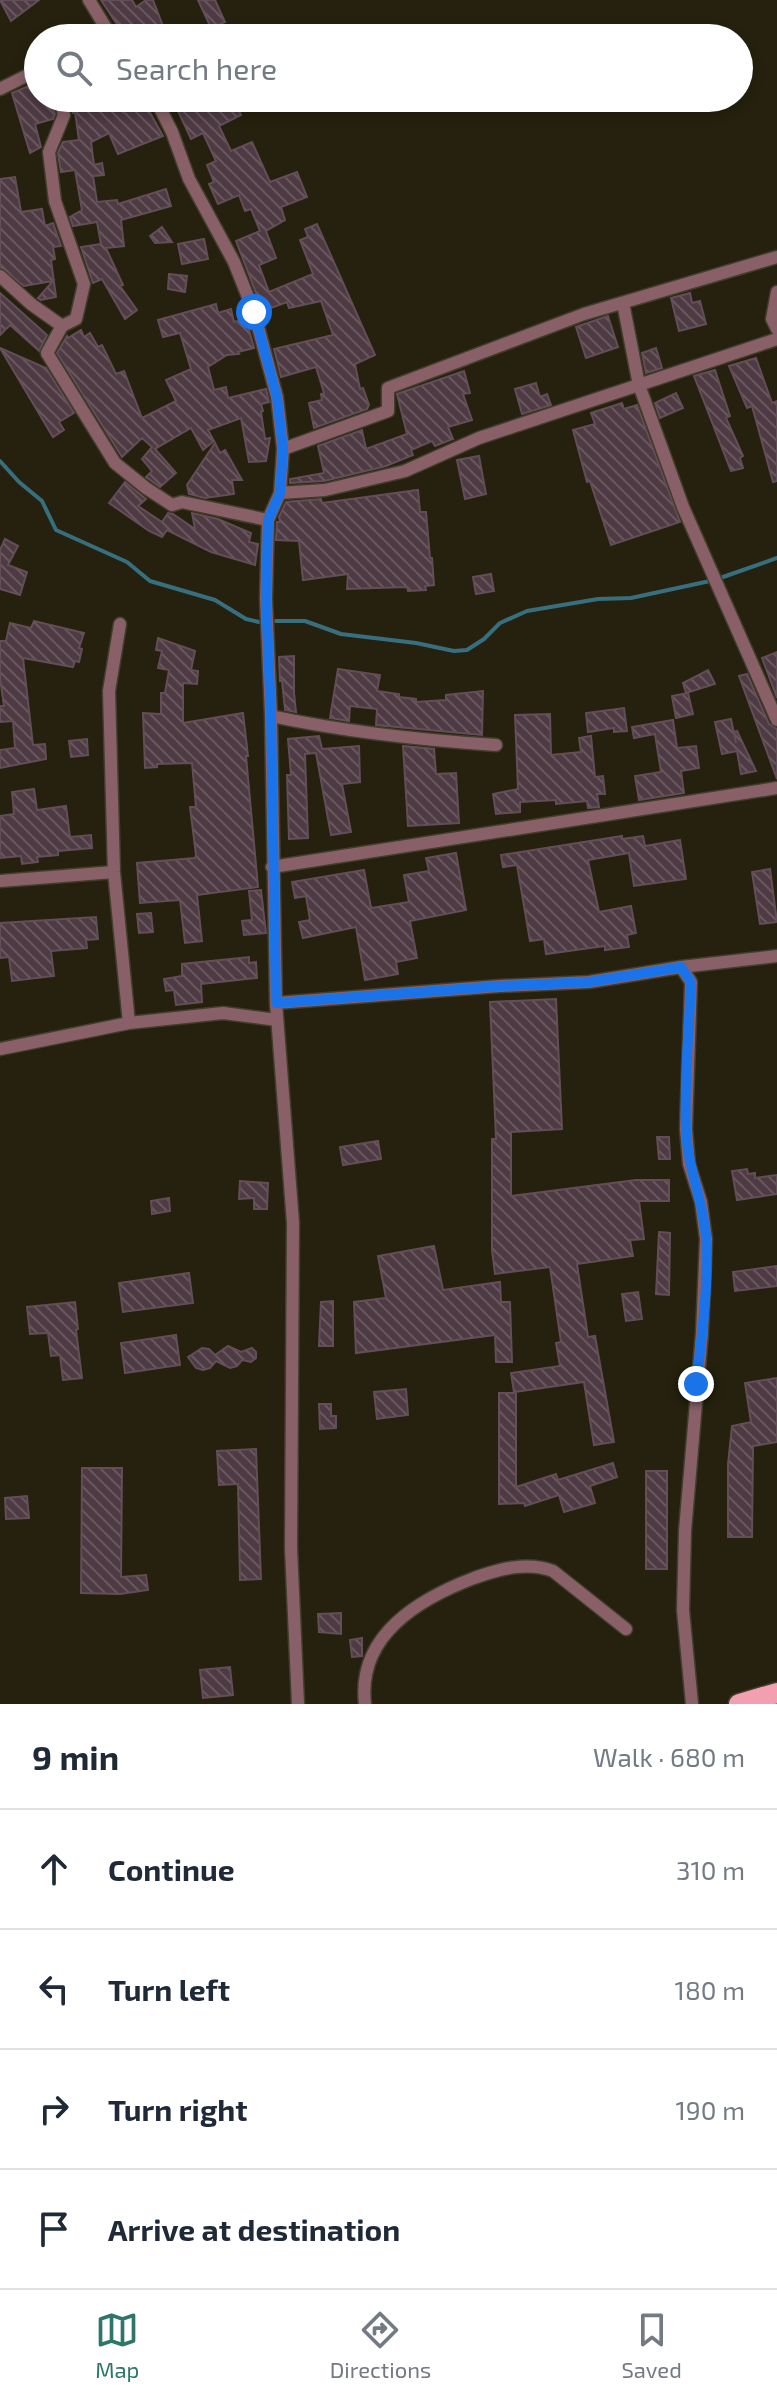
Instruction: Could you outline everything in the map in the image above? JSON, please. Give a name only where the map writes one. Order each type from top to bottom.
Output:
[{"type":"main road","points":[[739,1704],[777,1693]]},
{"type":"street","points":[[89,0],[104,24]]},
{"type":"street","points":[[0,89],[24,77]]},
{"type":"street","points":[[63,112],[49,152],[55,201],[84,284],[76,319],[62,326],[47,353],[115,463],[146,488],[172,505],[182,502],[268,520]]},
{"type":"street","points":[[162,112],[189,179],[234,262],[254,312],[277,397],[283,449],[280,493],[268,520],[266,599],[276,1003],[293,1223],[290,1533],[298,1704]]},
{"type":"street","points":[[283,449],[388,411],[388,388],[584,314],[777,257]]},
{"type":"street","points":[[0,276],[62,326]]},
{"type":"street","points":[[777,292],[772,319],[777,329]]},
{"type":"street","points":[[623,303],[639,385],[683,507],[777,720]]},
{"type":"street","points":[[280,493],[325,490],[405,471],[479,438],[777,339]]},
{"type":"street","points":[[120,624],[109,691],[114,872],[129,1023]]},
{"type":"street","points":[[271,716],[411,739],[496,745]]},
{"type":"street","points":[[272,867],[777,788]]},
{"type":"street","points":[[0,881],[114,872]]},
{"type":"street","points":[[276,1003],[589,982],[777,956]]},
{"type":"street","points":[[691,982],[716,964]]},
{"type":"street","points":[[681,967],[691,982],[686,1129],[689,1164],[701,1202],[706,1239],[684,1562],[683,1610],[692,1704]]},
{"type":"street","points":[[0,1049],[129,1023],[223,1013],[277,1020]]},
{"type":"street","points":[[365,1704],[363,1683],[372,1657],[404,1613],[439,1592],[484,1575],[539,1565],[553,1571],[626,1629]]},
{"type":"building","points":[[0,0],[39,0],[11,21]]},
{"type":"building","points":[[101,0],[132,0],[136,7],[146,0],[153,0],[162,24],[117,24]]},
{"type":"building","points":[[198,0],[215,0],[225,22],[209,24]]},
{"type":"building","points":[[24,88],[24,112],[54,112],[53,119],[35,124],[41,147],[30,153],[12,93]]},
{"type":"building","points":[[75,112],[150,112],[163,136],[118,154],[109,133],[91,142],[94,165],[102,163],[104,175],[93,176],[97,202],[117,200],[118,204],[166,189],[171,206],[121,220],[124,246],[106,248],[123,285],[120,286],[137,310],[125,319],[102,279],[93,283],[81,247],[101,244],[97,222],[73,226],[70,217],[82,210],[75,170],[61,172],[58,153],[63,142],[79,140]]},
{"type":"building","points":[[178,112],[240,112],[241,115],[219,126],[231,151],[252,142],[270,182],[297,172],[307,197],[281,207],[285,220],[266,231],[276,258],[259,265],[269,292],[313,274],[300,240],[308,237],[305,229],[317,224],[375,355],[355,364],[360,389],[363,388],[369,405],[367,409],[314,428],[309,403],[322,400],[321,394],[324,393],[316,367],[281,377],[274,349],[333,335],[321,301],[289,308],[287,302],[263,311],[236,241],[260,231],[251,209],[245,211],[239,195],[218,204],[209,184],[214,182],[207,165],[216,161],[203,133],[191,139]]},
{"type":"building","points":[[15,177],[21,212],[42,209],[45,226],[53,223],[61,246],[53,247],[55,259],[51,260],[56,297],[38,298],[53,281],[24,286],[0,267],[0,179]]},
{"type":"building","points":[[162,227],[172,242],[155,243],[150,236]]},
{"type":"building","points":[[204,239],[208,259],[182,264],[178,244]]},
{"type":"building","points":[[169,274],[187,276],[185,292],[168,289]]},
{"type":"building","points":[[0,293],[47,335],[39,351],[10,325],[0,335]]},
{"type":"building","points":[[690,293],[692,303],[700,301],[706,324],[679,331],[671,298]]},
{"type":"building","points":[[216,304],[218,313],[231,309],[234,322],[246,319],[254,348],[227,355],[208,367],[214,390],[226,387],[228,398],[266,389],[269,402],[261,404],[261,412],[265,439],[270,438],[266,461],[249,462],[241,418],[208,430],[214,441],[203,450],[191,428],[155,449],[176,473],[160,487],[146,477],[152,471],[142,459],[152,447],[142,438],[122,457],[57,353],[67,336],[81,330],[84,337],[90,333],[98,347],[102,345],[116,374],[124,371],[142,418],[176,401],[166,380],[191,369],[180,333],[163,337],[158,320]]},
{"type":"building","points":[[608,316],[618,347],[586,358],[576,327]]},
{"type":"building","points":[[0,348],[46,368],[74,413],[59,422],[64,430],[53,437]]},
{"type":"building","points":[[656,348],[662,368],[646,373],[642,353]]},
{"type":"building","points":[[756,358],[772,403],[777,401],[777,481],[773,482],[752,406],[747,408],[729,366]]},
{"type":"building","points":[[715,370],[730,416],[726,418],[743,456],[740,458],[743,468],[731,471],[694,376]]},
{"type":"building","points":[[464,371],[470,393],[463,394],[472,420],[448,427],[453,439],[435,446],[432,441],[411,450],[413,455],[386,466],[324,481],[290,483],[290,479],[324,473],[318,446],[362,430],[366,449],[407,434],[397,394]]},
{"type":"building","points":[[536,383],[540,397],[547,394],[551,405],[522,414],[515,389]]},
{"type":"building","points":[[676,393],[683,408],[660,418],[655,403]]},
{"type":"building","points":[[622,403],[624,409],[637,405],[680,522],[611,545],[590,481],[587,482],[573,430],[595,424],[591,413]]},
{"type":"building","points":[[215,443],[220,453],[225,450],[242,480],[232,480],[234,494],[205,498],[189,494],[187,485]]},
{"type":"building","points":[[479,456],[486,494],[465,499],[457,460]]},
{"type":"building","points":[[125,482],[146,499],[138,506],[162,522],[168,513],[173,514],[195,529],[192,513],[218,519],[251,533],[249,542],[258,544],[255,565],[211,552],[167,530],[162,537],[149,531],[109,503]]},
{"type":"building","points":[[418,490],[420,512],[426,512],[432,558],[434,585],[425,586],[426,590],[408,591],[407,587],[347,589],[348,574],[303,580],[299,541],[276,540],[277,522],[280,522],[286,502],[321,499],[322,503]]},
{"type":"building","points":[[5,539],[18,546],[8,565],[27,572],[20,595],[0,589],[0,550]]},
{"type":"building","points":[[491,574],[494,591],[476,594],[473,577]]},
{"type":"building","points":[[34,621],[84,633],[79,662],[75,661],[73,667],[23,658],[33,745],[45,744],[46,759],[0,768],[0,750],[15,748],[13,721],[0,722],[0,706],[4,706],[0,641],[6,641],[10,623],[31,628]]},
{"type":"building","points":[[158,638],[195,651],[191,670],[198,671],[197,684],[183,683],[183,723],[243,713],[248,756],[258,887],[197,895],[202,941],[185,943],[180,900],[140,903],[137,863],[195,858],[196,855],[190,807],[196,807],[192,763],[157,764],[157,767],[145,768],[143,713],[161,714],[161,693],[165,693],[169,670],[158,668],[162,651],[156,650]]},
{"type":"building","points":[[777,652],[777,698],[762,658]]},
{"type":"building","points":[[294,656],[296,712],[285,710],[279,657]]},
{"type":"building","points":[[338,669],[380,675],[377,691],[399,694],[399,697],[416,699],[416,702],[446,700],[446,695],[483,691],[482,735],[376,725],[377,709],[350,706],[349,721],[330,718]]},
{"type":"building","points":[[708,670],[715,684],[686,693],[683,683]]},
{"type":"building","points":[[747,674],[769,724],[777,729],[777,779],[739,676]]},
{"type":"building","points":[[688,693],[693,714],[676,718],[672,696]]},
{"type":"building","points":[[624,708],[627,731],[614,732],[614,728],[588,732],[586,713]]},
{"type":"building","points":[[550,714],[551,755],[581,752],[579,738],[591,736],[595,777],[603,776],[605,794],[597,794],[599,807],[588,808],[587,801],[556,804],[556,800],[520,802],[520,812],[496,814],[493,794],[518,789],[515,715]]},
{"type":"building","points":[[731,719],[736,743],[734,732],[737,731],[756,771],[741,774],[737,751],[722,754],[715,722]]},
{"type":"building","points":[[673,720],[677,748],[696,746],[699,768],[681,771],[684,793],[639,800],[635,776],[661,772],[655,734],[634,738],[632,727]]},
{"type":"building","points":[[319,736],[322,749],[359,746],[360,782],[342,784],[351,832],[331,835],[316,753],[305,754],[308,838],[289,839],[287,775],[291,775],[288,739]]},
{"type":"building","points":[[87,739],[88,755],[71,757],[69,741]]},
{"type":"building","points":[[403,746],[434,749],[436,774],[456,773],[459,823],[408,826]]},
{"type":"building","points":[[34,789],[37,810],[66,806],[70,837],[91,835],[92,848],[58,851],[58,855],[37,857],[38,862],[22,864],[21,856],[0,858],[0,816],[14,814],[12,792]]},
{"type":"building","points":[[622,836],[622,839],[643,836],[645,846],[680,840],[686,879],[634,886],[629,853],[588,860],[599,912],[631,906],[636,933],[627,935],[629,947],[605,950],[605,946],[546,954],[544,939],[530,941],[517,865],[503,867],[501,855]]},
{"type":"building","points":[[456,853],[466,910],[410,921],[417,958],[396,962],[398,974],[365,980],[356,927],[303,938],[299,922],[310,920],[306,896],[295,898],[292,882],[364,870],[371,908],[409,902],[404,875],[429,871],[426,858]]},
{"type":"building","points":[[770,869],[777,922],[760,924],[752,872]]},
{"type":"building","points":[[261,890],[266,933],[244,935],[242,921],[252,920],[249,891]]},
{"type":"building","points":[[151,913],[153,932],[139,933],[137,914]]},
{"type":"building","points":[[96,917],[98,939],[86,940],[87,948],[51,951],[54,976],[12,981],[9,957],[0,958],[0,923]]},
{"type":"building","points":[[249,957],[249,963],[256,962],[257,978],[201,984],[202,1002],[176,1005],[174,990],[166,991],[164,979],[182,976],[182,964]]},
{"type":"building","points":[[556,999],[562,1129],[511,1132],[511,1196],[636,1180],[669,1180],[669,1201],[639,1201],[644,1239],[630,1240],[633,1256],[577,1264],[588,1337],[595,1336],[614,1442],[594,1445],[584,1382],[514,1392],[511,1373],[560,1366],[556,1343],[561,1342],[550,1267],[495,1274],[492,1250],[492,1139],[496,1139],[490,1002]]},
{"type":"building","points":[[657,1137],[669,1137],[670,1159],[659,1159]]},
{"type":"building","points":[[378,1141],[381,1159],[343,1165],[340,1147]]},
{"type":"building","points":[[747,1169],[748,1174],[755,1173],[755,1178],[777,1175],[777,1194],[737,1200],[732,1171]]},
{"type":"building","points":[[240,1181],[268,1183],[267,1209],[254,1209],[254,1198],[239,1199]]},
{"type":"building","points":[[169,1198],[170,1211],[152,1214],[151,1201]]},
{"type":"building","points":[[659,1232],[670,1233],[669,1295],[656,1294]]},
{"type":"building","points":[[434,1246],[443,1290],[500,1282],[501,1302],[510,1302],[512,1362],[496,1362],[495,1335],[356,1353],[354,1302],[386,1298],[378,1256]]},
{"type":"building","points":[[777,1266],[777,1286],[735,1291],[733,1272]]},
{"type":"building","points":[[189,1273],[193,1303],[123,1312],[119,1283]]},
{"type":"building","points":[[638,1292],[642,1319],[626,1321],[622,1294]]},
{"type":"building","points":[[333,1301],[333,1346],[319,1346],[321,1302]]},
{"type":"building","points":[[75,1302],[82,1378],[63,1380],[60,1355],[51,1356],[48,1333],[30,1334],[27,1307]]},
{"type":"building","points":[[176,1335],[180,1365],[125,1373],[121,1343]]},
{"type":"building","points":[[228,1346],[241,1352],[252,1348],[256,1358],[251,1362],[242,1360],[230,1368],[216,1361],[203,1370],[196,1368],[188,1357],[202,1348],[209,1349],[215,1355]]},
{"type":"building","points":[[777,1378],[777,1442],[753,1446],[752,1537],[728,1537],[728,1464],[732,1426],[751,1422],[745,1383]]},
{"type":"building","points":[[406,1389],[408,1415],[377,1419],[374,1392]]},
{"type":"building","points":[[499,1393],[516,1393],[516,1487],[556,1474],[558,1480],[613,1463],[617,1477],[590,1486],[595,1503],[564,1512],[559,1495],[525,1506],[524,1503],[499,1504]]},
{"type":"building","points":[[319,1404],[331,1404],[331,1416],[336,1416],[336,1428],[320,1429]]},
{"type":"building","points":[[256,1449],[261,1579],[240,1580],[238,1484],[219,1485],[217,1451]]},
{"type":"building","points":[[82,1468],[122,1468],[121,1577],[146,1575],[148,1590],[120,1594],[81,1593]]},
{"type":"building","points":[[646,1471],[667,1471],[667,1569],[646,1569]]},
{"type":"building","points":[[27,1496],[29,1518],[6,1519],[5,1498]]},
{"type":"building","points":[[341,1613],[341,1634],[319,1632],[318,1614]]},
{"type":"building","points":[[362,1638],[362,1656],[352,1657],[350,1640]]},
{"type":"building","points":[[230,1667],[233,1695],[203,1698],[200,1670]]},
{"type":"waterway","points":[[0,461],[42,501],[56,530],[127,562],[150,581],[215,600],[246,619],[259,622]]},
{"type":"waterway","points":[[723,577],[777,558]]},
{"type":"waterway","points":[[276,621],[305,621],[341,634],[454,651],[467,650],[500,623],[527,611],[598,599],[631,598],[710,581]]},
{"type":"route","points":[[254,312],[277,397],[283,449],[280,493],[268,520],[266,599],[276,1003],[589,982],[681,967],[691,982],[686,1129],[689,1164],[701,1202],[706,1239],[702,1333],[696,1384]]}]
